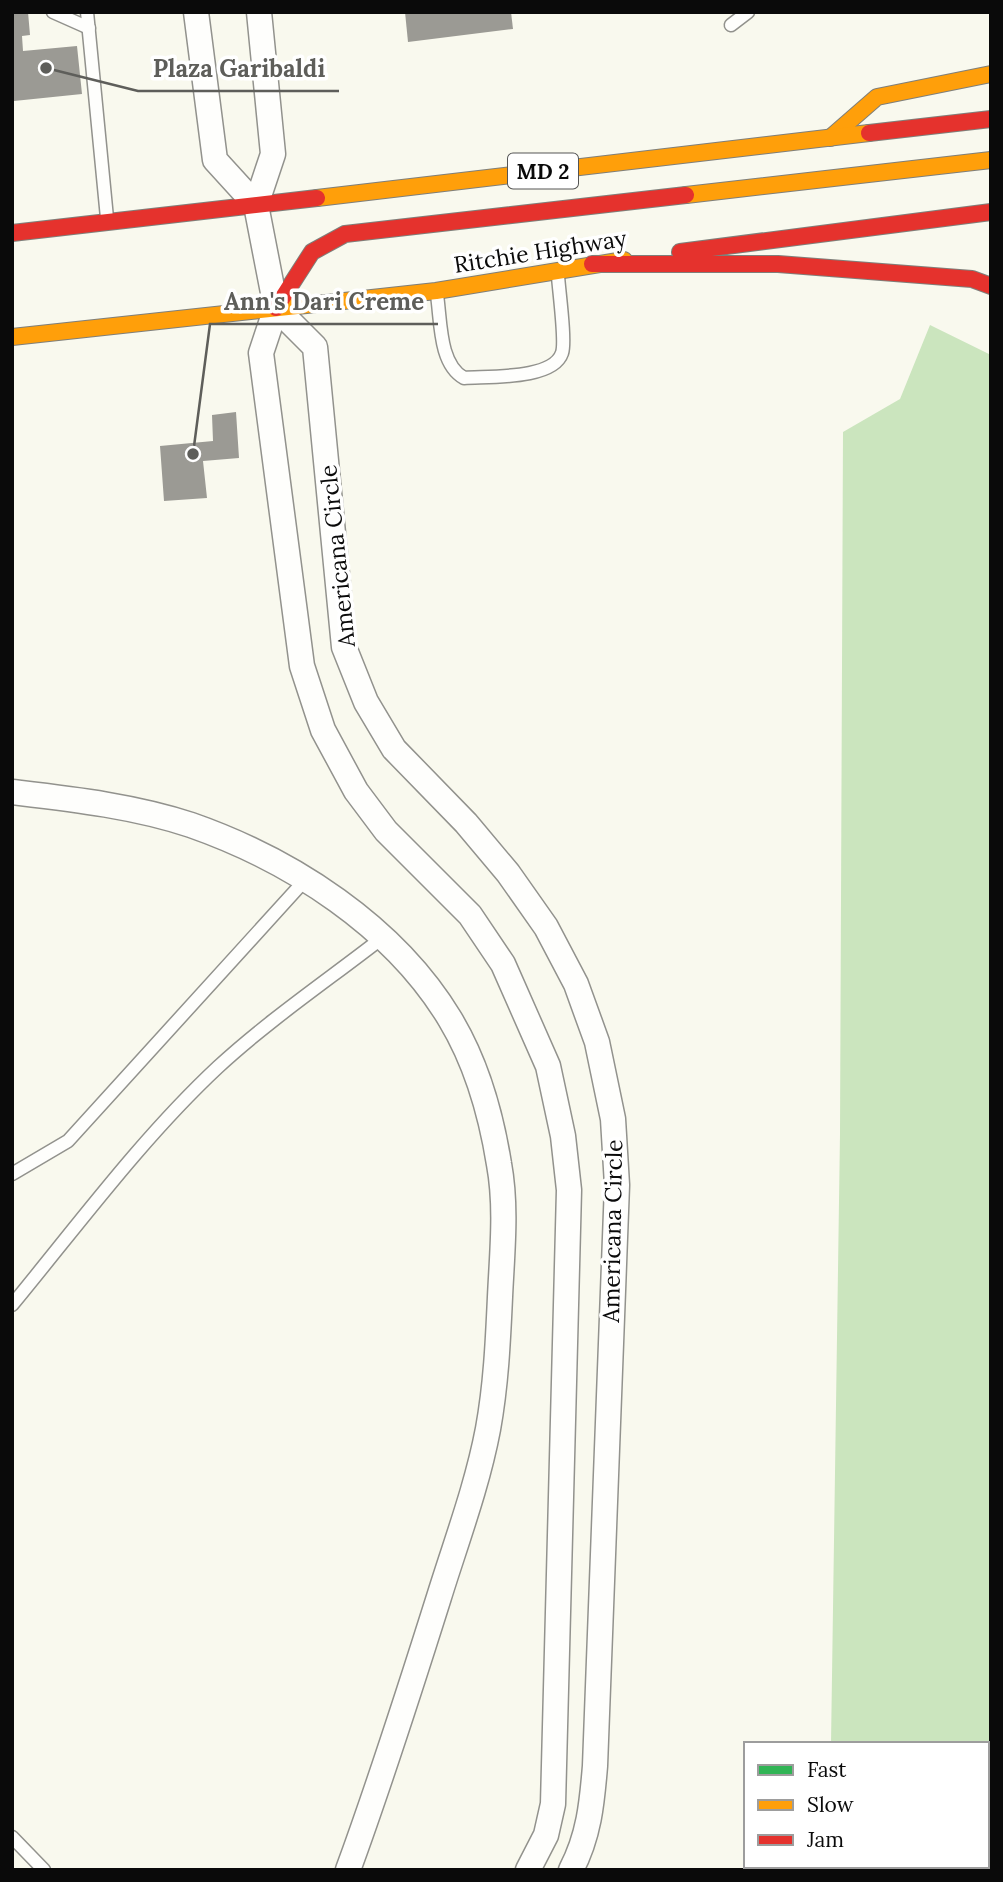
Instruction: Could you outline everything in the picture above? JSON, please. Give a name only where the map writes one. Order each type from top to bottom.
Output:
[{"type":"main road","points":[[830,138],[877,97],[991,74]]},
{"type":"main road","name":"MD 2","points":[[12,233],[991,119]]},
{"type":"main road","points":[[276,308],[312,252],[345,234],[991,160]]},
{"type":"main road","name":"Ritchie Highway","points":[[12,337],[436,291],[592,264],[991,212]]},
{"type":"main road","points":[[592,264],[778,264],[972,279],[991,286]]},
{"type":"street","points":[[196,12],[215,160],[256,205]]},
{"type":"street","name":"Americana Circle","points":[[259,12],[273,155],[256,205],[276,308],[261,353],[302,666],[323,730],[356,791],[386,831],[470,915],[503,964],[548,1066],[563,1136],[569,1190],[554,1791],[546,1835],[528,1870]]},
{"type":"street","name":"Americana Circle","points":[[276,308],[315,347],[344,647],[366,702],[394,749],[466,823],[508,873],[546,927],[576,984],[597,1042],[613,1119],[617,1185],[595,1766],[592,1813],[576,1862]]},
{"type":"street","points":[[12,792],[121,807],[189,824],[248,847],[306,879],[397,952],[448,1016],[465,1047],[485,1102],[500,1167],[502,1254],[497,1371],[476,1478],[353,1868]]},
{"type":"lane","points":[[53,12],[89,28]]},
{"type":"lane","points":[[87,12],[107,222]]},
{"type":"lane","points":[[731,25],[748,12]]},
{"type":"lane","points":[[436,291],[447,360],[453,372],[464,378],[541,372],[553,366],[562,353],[557,270]]},
{"type":"lane","points":[[12,1174],[68,1141],[306,879]]},
{"type":"lane","points":[[12,1305],[113,1182],[219,1066],[382,938]]},
{"type":"lane","points":[[12,1837],[44,1870]]},
{"type":"path","points":[[959,1868],[991,1869]]},
{"type":"green space","points":[[930,325],[991,355],[989,1774],[989,1742],[831,1742],[840,1134],[843,432],[900,399]]},
{"type":"building","points":[[28,12],[30,35],[22,36],[23,51],[77,46],[82,94],[14,101],[12,13]]},
{"type":"building","points":[[405,12],[511,12],[513,29],[408,42]]},
{"type":"building","points":[[236,412],[239,458],[203,461],[207,498],[164,501],[160,446],[213,441],[212,415]]},
{"type":"traffic: slow","points":[[830,138],[877,97],[991,74]]},
{"type":"traffic: slow","points":[[317,198],[869,133]]},
{"type":"traffic: slow","points":[[686,195],[991,160]]},
{"type":"traffic: slow","points":[[12,337],[436,291],[624,260]]},
{"type":"traffic: jam","points":[[869,133],[991,119]]},
{"type":"traffic: jam","points":[[276,308],[312,252],[345,234],[686,195]]},
{"type":"traffic: jam","points":[[12,233],[317,198]]},
{"type":"traffic: jam","points":[[680,252],[991,212]]},
{"type":"traffic: jam","points":[[592,264],[778,264],[972,279],[991,286]]},
{"type":"place","name":"Plaza Garibaldi","points":[[46,68]]},
{"type":"place","name":"Ann's Dari Creme","points":[[193,454]]}]
